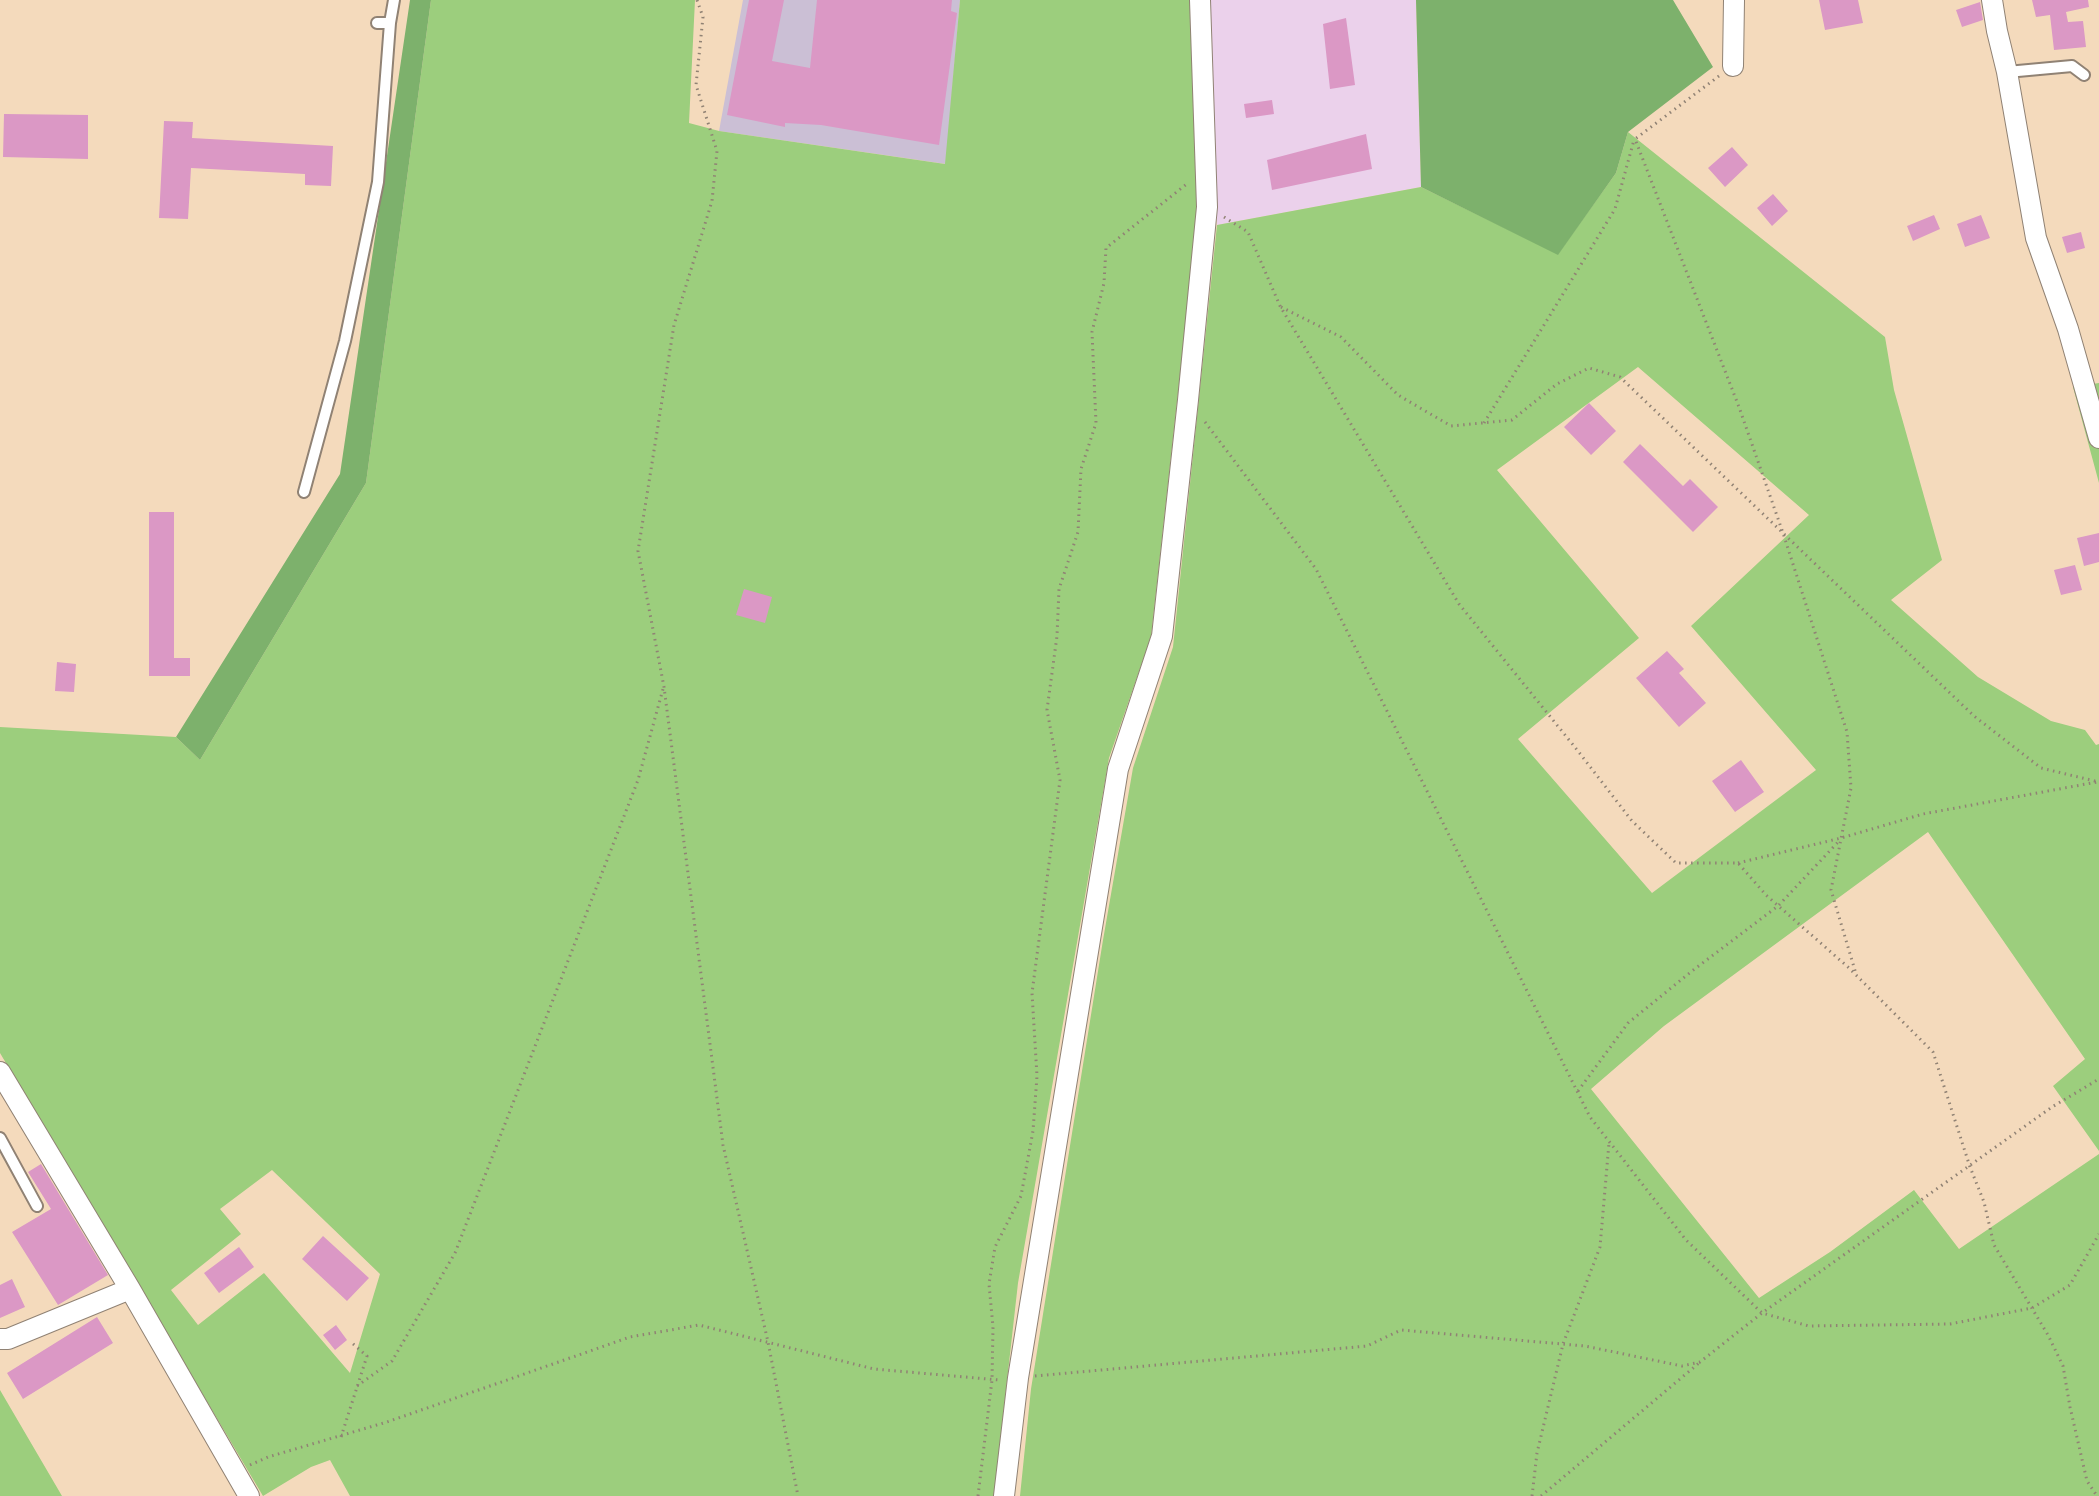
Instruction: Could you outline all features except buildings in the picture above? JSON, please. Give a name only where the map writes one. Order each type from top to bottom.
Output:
[{"type":"street","points":[[1004,1496],[1018,1378],[1118,769],[1162,636],[1207,207],[1200,0]]},
{"type":"street","points":[[1733,66],[1734,0]]},
{"type":"street","points":[[1992,0],[2036,238],[2068,329],[2099,438]]},
{"type":"street","points":[[2085,387],[2099,408]]},
{"type":"street","points":[[2,1080],[130,1289],[249,1496]]},
{"type":"street","points":[[0,1339],[8,1339],[130,1289]]},
{"type":"lane","points":[[304,492],[345,341],[378,183],[390,23],[394,0]]},
{"type":"lane","points":[[377,23],[390,23]]},
{"type":"lane","points":[[2007,72],[2072,66],[2084,75]]},
{"type":"lane","points":[[0,1138],[37,1206]]},
{"type":"path","points":[[697,0],[703,17],[696,85],[717,151],[712,201],[674,325],[638,551],[664,687],[723,1146],[768,1342],[798,1496]]},
{"type":"path","points":[[1484,423],[1615,209],[1635,139],[1733,66]]},
{"type":"path","points":[[1635,139],[1739,407],[1783,532],[1847,732],[1851,788],[1831,890],[1857,976]]},
{"type":"path","points":[[978,1496],[992,1380],[993,1327],[989,1284],[995,1247],[1021,1196],[1033,1131],[1037,1076],[1032,993],[1060,780],[1047,710],[1057,636],[1059,589],[1078,532],[1081,469],[1096,423],[1092,332],[1104,283],[1106,248],[1205,170]]},
{"type":"path","points":[[1207,207],[1248,232],[1280,306],[1459,604],[1632,821],[1676,863],[1738,863],[1841,838],[1923,814],[2099,782]]},
{"type":"path","points":[[1280,306],[1341,337],[1398,395],[1451,426],[1512,420],[1557,384],[1589,368],[1620,377],[1974,716],[2041,768],[2099,782]]},
{"type":"path","points":[[1188,400],[1316,569],[1590,1117],[1686,1240],[1762,1313],[1809,1326],[1950,1324],[2032,1308],[2070,1285],[2099,1233]]},
{"type":"path","points":[[357,1386],[392,1361],[455,1253],[638,780],[664,687]]},
{"type":"path","points":[[1578,1092],[1628,1023],[1778,906],[1841,838]]},
{"type":"path","points":[[1738,863],[1766,896],[1857,976],[1934,1052],[1970,1167],[1984,1202],[1994,1245],[2048,1335],[2063,1366],[2087,1481],[2097,1496]]},
{"type":"path","points":[[1541,1496],[1700,1362],[1762,1313],[2052,1107],[2099,1079]]},
{"type":"path","points":[[1532,1496],[1537,1454],[1563,1344],[1600,1247],[1609,1141]]},
{"type":"path","points":[[236,1471],[268,1457],[341,1437],[630,1337],[699,1325],[874,1369],[992,1380],[1366,1346],[1401,1330],[1585,1346],[1682,1366],[1700,1362]]},
{"type":"path","points":[[341,1437],[367,1356],[352,1343]]},
{"type":"shaded area","points":[[743,0],[960,0],[946,164],[719,131]]},
{"type":"shaded area","points":[[1206,0],[1416,0],[1421,187],[1217,225]]},
{"type":"green space","points":[[410,0],[431,0],[366,483],[200,760],[176,737],[340,474]]},
{"type":"green space","points":[[431,0],[695,0],[689,123],[719,131],[945,164],[960,0],[1193,0],[1199,203],[1151,637],[1109,758],[1018,1283],[994,1496],[350,1496],[330,1460],[311,1467],[263,1496],[0,1053],[0,727],[176,737],[200,760],[366,483]],"holes":[[[272,1170],[380,1274],[350,1373],[264,1273],[198,1325],[171,1290],[241,1234],[220,1209]]]},
{"type":"green space","points":[[1416,0],[1673,0],[1713,67],[1628,132],[1616,173],[1558,255],[1421,187]]},
{"type":"green space","points":[[1628,132],[1885,337],[1894,390],[1942,560],[1891,600],[1978,677],[2051,721],[2085,730],[2096,745],[2099,744],[2099,1151],[2053,1086],[2085,1059],[1928,832],[1664,1026],[1591,1089],[1759,1298],[1830,1252],[1914,1190],[1959,1249],[2099,1154],[2099,1496],[1020,1496],[1031,1389],[1133,768],[1173,647],[1217,225],[1421,187],[1558,254],[1616,173]],"holes":[[[1638,367],[1809,515],[1691,626],[1816,770],[1652,893],[1518,739],[1639,638],[1497,470]]]},
{"type":"green space","points":[[2099,383],[2099,483],[2073,387]]},
{"type":"green space","points":[[0,1390],[62,1496],[0,1496]]}]
